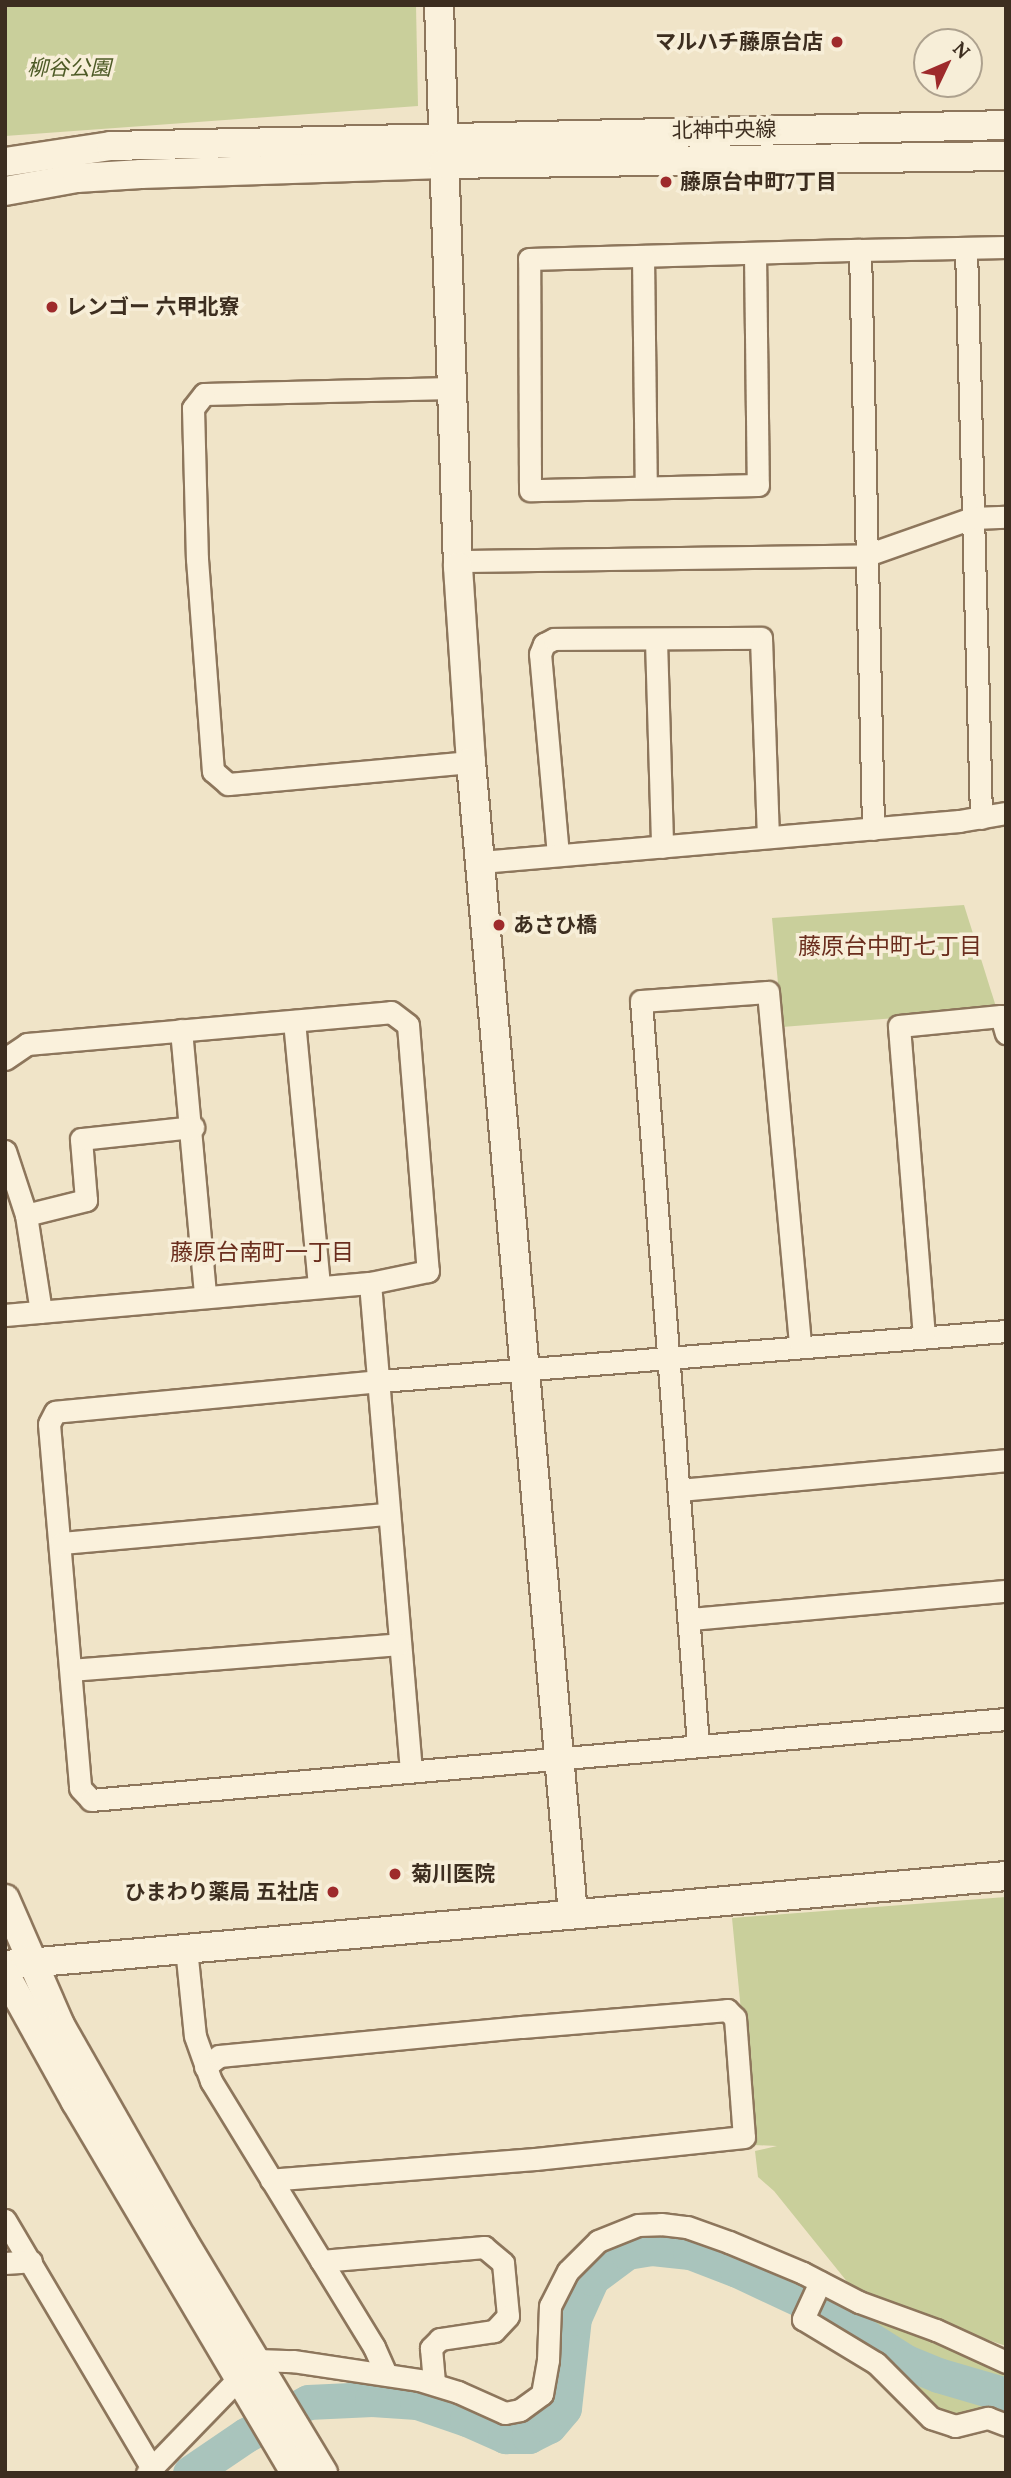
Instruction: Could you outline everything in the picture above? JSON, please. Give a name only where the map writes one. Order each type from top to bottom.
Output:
[{"type":"street","points":[[439,5],[457,561],[471,762],[573,1913]]},
{"type":"street","name":"北神中央線","points":[[443,150],[1006,125]]},
{"type":"street","points":[[5,162],[111,146],[1006,156]]},
{"type":"street","points":[[5,191],[77,178],[443,150]]},
{"type":"street","points":[[755,253],[758,485],[530,490],[529,259],[860,250],[1006,247]]},
{"type":"street","points":[[966,248],[981,818]]},
{"type":"street","points":[[860,250],[873,829]]},
{"type":"street","points":[[643,256],[646,487]]},
{"type":"street","points":[[451,388],[204,394],[193,408],[197,559],[213,771],[228,784],[471,762]]},
{"type":"street","points":[[457,561],[867,555],[972,518],[1006,517]]},
{"type":"street","points":[[558,855],[540,654],[544,644],[554,639],[761,638],[768,837]]},
{"type":"street","points":[[656,640],[662,847]]},
{"type":"street","points":[[481,862],[873,829],[1006,813]]},
{"type":"street","points":[[698,1745],[641,1001],[768,992],[800,1345]]},
{"type":"street","points":[[5,1059],[27,1044],[391,1012],[408,1025],[428,1271],[370,1283],[319,1285],[5,1315]]},
{"type":"street","points":[[924,1337],[898,1026],[1001,1016],[1006,1033]]},
{"type":"street","points":[[294,1021],[319,1285]]},
{"type":"street","points":[[181,1030],[192,1127],[205,1295]]},
{"type":"street","points":[[26,1215],[86,1200],[81,1139],[192,1127]]},
{"type":"street","points":[[5,1151],[26,1215],[41,1312]]},
{"type":"street","points":[[370,1283],[411,1772]]},
{"type":"street","points":[[1006,1331],[800,1345],[670,1359],[380,1381],[55,1412],[49,1424],[80,1788],[91,1800],[1006,1719]]},
{"type":"street","points":[[678,1490],[1006,1460]]},
{"type":"street","points":[[61,1543],[389,1514]]},
{"type":"street","points":[[690,1619],[1006,1591]]},
{"type":"street","points":[[71,1670],[399,1644]]},
{"type":"street","points":[[14,1967],[186,1948],[1006,1876]]},
{"type":"street","points":[[5,1899],[14,1967],[60,2025],[247,2369],[286,2434],[323,2473]]},
{"type":"street","points":[[186,1948],[195,2036],[205,2067],[374,2347],[386,2374]]},
{"type":"street","points":[[205,2067],[219,2056],[509,2029],[727,2010],[735,2018],[744,2137],[534,2159],[271,2180]]},
{"type":"street","points":[[5,2220],[32,2261],[150,2471],[247,2369],[293,2361],[386,2374],[434,2384],[505,2413],[532,2404],[542,2394],[547,2377],[550,2306],[563,2279],[581,2255],[598,2241],[638,2225],[687,2227],[729,2242],[859,2302],[936,2330],[1006,2362]]},
{"type":"street","points":[[321,2261],[484,2247],[503,2263],[508,2316],[494,2331],[440,2339],[431,2348],[434,2384]]},
{"type":"street","points":[[5,2263],[32,2261]]},
{"type":"street","points":[[819,2284],[803,2319],[876,2363],[931,2418],[955,2426],[988,2418],[1006,2425]]},
{"type":"street","points":[[286,2434],[295,2473]]},
{"type":"green space","name":"柳谷公園","points":[[5,5],[416,5],[418,106],[5,136]]},
{"type":"green space","points":[[964,905],[997,1010],[782,1027],[772,918]]},
{"type":"green space","points":[[1006,1897],[1006,2346],[876,2302],[853,2289],[774,2191],[758,2177],[755,2151],[777,2146],[754,2145],[732,1918]]},
{"type":"green space","points":[[854,2307],[1006,2372],[1006,2416],[960,2416],[939,2411],[907,2377],[916,2350],[863,2320]]},
{"type":"waterway","points":[[190,2473],[246,2435],[308,2402],[372,2399],[417,2402],[467,2419],[505,2436],[529,2436],[549,2426],[564,2408],[574,2318],[592,2278],[627,2252],[652,2248],[690,2252],[737,2270],[827,2312],[906,2362],[938,2375],[1006,2395]]},
{"type":"place","name":"マルハチ藤原台店","points":[[837,42]]},
{"type":"place","name":"藤原台中町7丁目","points":[[666,182]]},
{"type":"place","name":"レンゴー 六甲北寮","points":[[52,307]]},
{"type":"place","name":"あさひ橋","points":[[499,925]]},
{"type":"place","name":"菊川医院","points":[[395,1874]]},
{"type":"place","name":"ひまわり薬局 五社店","points":[[333,1892]]},
{"type":"district","name":"藤原台中町七丁目","points":[[890,946]]},
{"type":"district","name":"藤原台南町一丁目","points":[[262,1252]]}]
